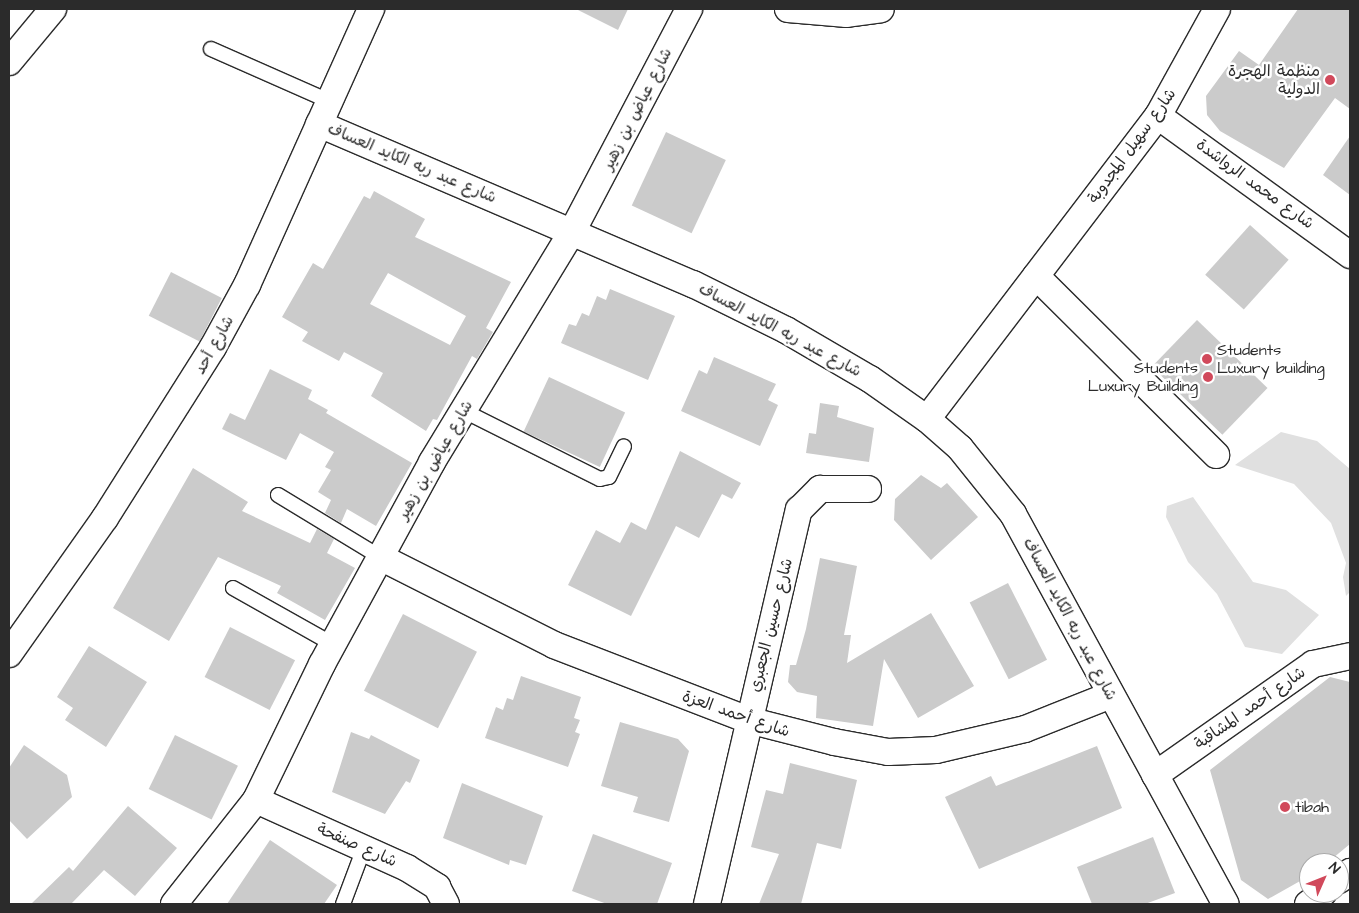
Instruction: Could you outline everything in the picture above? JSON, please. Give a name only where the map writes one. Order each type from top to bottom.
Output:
[{"type":"street","points":[[9,62],[53,9]]},
{"type":"street","name":"شارع أحد","points":[[9,654],[105,518],[213,347],[247,285],[371,9]]},
{"type":"street","name":"شارع عياض بن زهير","points":[[174,904],[256,800],[380,556],[462,410],[573,230],[688,9]]},
{"type":"street","points":[[788,9],[847,14],[881,9]]},
{"type":"street","name":"شارع سهيل المجدوبة","points":[[928,419],[1158,116],[1217,9]]},
{"type":"street","name":"شارع محمد الرواشدة","points":[[1158,116],[1350,255]]},
{"type":"street","name":"شارع عبد ربه الكايد العساف","points":[[319,124],[573,230],[786,330],[870,379],[928,419],[960,448],[1014,514],[1226,904]]},
{"type":"street","points":[[1036,276],[1216,455]]},
{"type":"street","name":"شارع حسين الجعبري","points":[[707,904],[748,720],[800,510],[820,489],[868,489]]},
{"type":"street","name":"شارع أحمد العزة","points":[[380,556],[554,645],[748,720],[888,752],[936,750],[1025,729],[1111,695]]},
{"type":"street","name":"شارع أحمد المشاقبة","points":[[1156,775],[1313,664],[1350,656]]},
{"type":"street","name":"شارع صنفحة","points":[[256,800],[364,848],[431,881],[446,904]]},
{"type":"lane","points":[[211,49],[330,100]]},
{"type":"lane","points":[[462,410],[600,479],[609,477],[624,446]]},
{"type":"lane","points":[[278,495],[380,556]]},
{"type":"lane","points":[[234,588],[334,645]]},
{"type":"lane","points":[[343,904],[364,848]]},
{"type":"shaded area","points":[[1281,432],[1317,441],[1350,469],[1350,592],[1346,596],[1343,577],[1346,563],[1331,523],[1294,484],[1235,465]]},
{"type":"shaded area","points":[[1193,497],[1253,582],[1286,590],[1319,615],[1282,654],[1245,647],[1217,594],[1188,562],[1166,517],[1167,506]]},
{"type":"building","points":[[576,9],[628,9],[618,30]]},
{"type":"building","points":[[1298,9],[1350,9],[1350,109],[1335,98],[1284,168],[1220,131],[1207,115],[1206,96],[1239,51],[1259,65]]},
{"type":"building","points":[[666,132],[726,160],[692,233],[632,205]]},
{"type":"building","points":[[1350,136],[1350,195],[1323,175]]},
{"type":"building","points":[[374,191],[425,219],[415,237],[511,282],[486,328],[493,332],[477,359],[472,356],[437,420],[433,419],[426,431],[371,396],[383,373],[344,352],[339,361],[302,341],[308,332],[282,317],[313,263],[323,269],[364,196],[370,199]],"holes":[[[388,273],[466,316],[450,345],[370,304]]]},
{"type":"building","points":[[1250,225],[1289,260],[1244,310],[1205,275]]},
{"type":"building","points":[[171,272],[222,298],[200,342],[149,316]]},
{"type":"building","points":[[610,289],[675,316],[648,380],[561,343],[569,324],[576,326],[582,313],[589,316],[597,296],[606,300]]},
{"type":"building","name":"Students Luxury Building","points":[[1197,320],[1267,388],[1222,435],[1152,367]]},
{"type":"building","points":[[714,357],[776,384],[768,400],[778,405],[760,446],[681,411],[699,370],[707,374]]},
{"type":"building","points":[[270,369],[312,390],[308,399],[328,410],[326,413],[412,463],[376,526],[347,509],[341,523],[325,513],[331,500],[318,492],[331,470],[325,467],[334,452],[300,433],[286,460],[222,429],[230,413],[245,420]]},
{"type":"building","points":[[549,377],[625,412],[600,467],[524,431]]},
{"type":"building","points":[[820,403],[839,406],[837,417],[874,428],[869,462],[806,453],[809,433],[816,434]]},
{"type":"building","points":[[680,451],[741,483],[732,499],[722,494],[699,538],[676,526],[631,616],[568,585],[596,530],[620,543],[631,522],[646,530]]},
{"type":"building","points":[[193,468],[248,502],[242,511],[310,543],[317,529],[334,539],[327,553],[355,568],[325,620],[277,593],[281,586],[218,557],[169,641],[113,608]]},
{"type":"building","points":[[921,475],[941,488],[947,483],[978,517],[931,560],[894,520],[895,499]]},
{"type":"building","points":[[820,558],[857,566],[844,635],[851,635],[847,663],[931,613],[974,686],[918,718],[884,659],[873,726],[816,718],[817,696],[797,692],[788,682],[790,665],[796,665],[806,629]]},
{"type":"building","points":[[1008,583],[1047,660],[1009,679],[970,603]]},
{"type":"building","points":[[403,614],[477,652],[438,728],[364,691]]},
{"type":"building","points":[[230,627],[295,660],[270,710],[205,677]]},
{"type":"building","points":[[89,646],[147,682],[106,747],[65,720],[73,708],[57,697]]},
{"type":"building","points":[[521,676],[581,697],[574,718],[580,720],[575,732],[580,734],[568,767],[485,738],[496,707],[503,710],[507,698],[513,700]]},
{"type":"building","name":"tibah","points":[[1330,677],[1350,682],[1350,844],[1339,853],[1299,853],[1299,882],[1268,899],[1241,880],[1210,770]]},
{"type":"building","points":[[620,722],[678,739],[689,751],[669,822],[633,812],[638,797],[601,786]]},
{"type":"building","points":[[351,732],[369,739],[371,735],[420,760],[410,783],[406,781],[385,814],[332,792]]},
{"type":"building","points":[[175,735],[238,766],[212,820],[149,789]]},
{"type":"building","points":[[24,745],[67,775],[72,797],[27,839],[9,820],[9,768]]},
{"type":"building","points":[[1097,746],[1122,808],[979,869],[945,797],[991,776],[996,786]]},
{"type":"building","points":[[790,763],[857,780],[841,849],[817,843],[801,904],[759,904],[779,854],[751,847],[766,790],[783,794]]},
{"type":"building","points":[[462,783],[543,816],[526,865],[510,860],[509,865],[443,838]]},
{"type":"building","points":[[128,806],[177,848],[135,896],[104,870],[71,904],[31,904],[69,867],[73,871]]},
{"type":"building","points":[[593,834],[672,863],[657,904],[607,904],[572,891]]},
{"type":"building","points":[[1153,837],[1175,893],[1145,904],[1092,904],[1077,867]]},
{"type":"building","points":[[270,840],[337,885],[324,904],[227,904]]},
{"type":"place","name":"منظمة الهجرة الدولية","points":[[1330,80]]},
{"type":"place","name":"Students Luxury building","points":[[1207,359]]},
{"type":"place","name":"Students Luxury Building","points":[[1208,377]]},
{"type":"place","name":"tibah","points":[[1285,807]]}]
